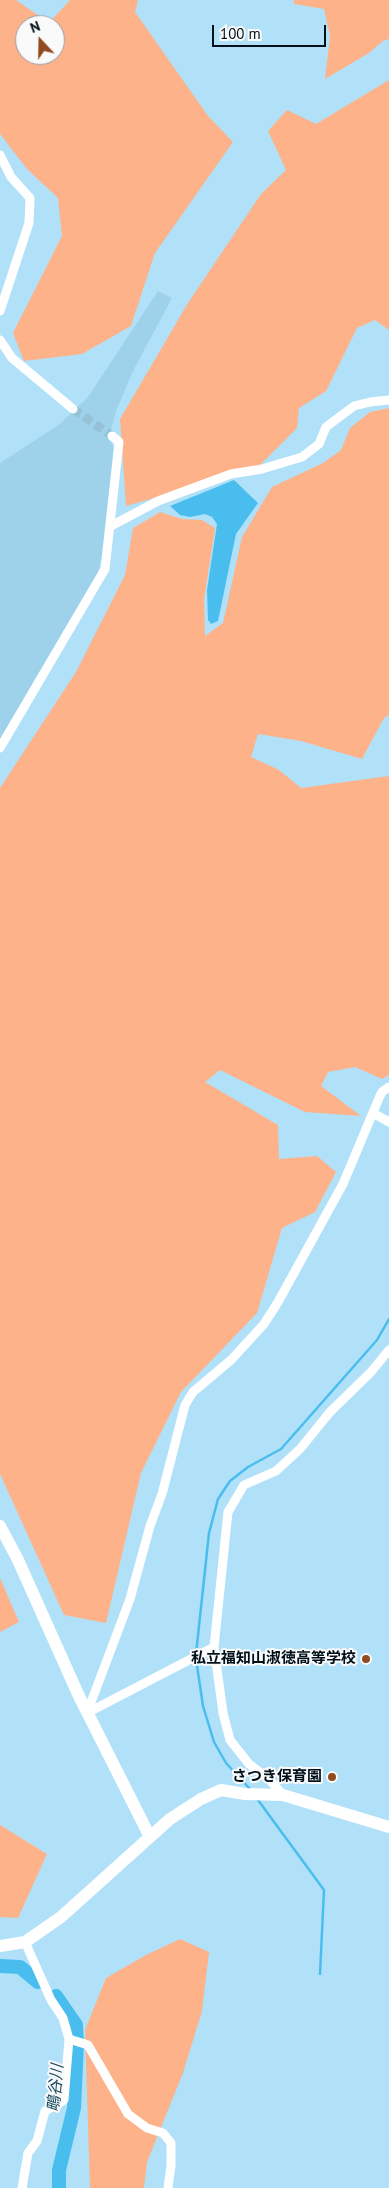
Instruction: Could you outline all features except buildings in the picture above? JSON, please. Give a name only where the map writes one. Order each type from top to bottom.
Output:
[{"type":"street","points":[[0,155],[11,177],[30,198],[29,223],[0,311]]},
{"type":"street","points":[[0,340],[12,358],[73,409]]},
{"type":"street","points":[[111,526],[158,501],[232,474],[262,469],[302,457],[319,444],[326,427],[354,406],[389,400]]},
{"type":"street","points":[[0,748],[101,579],[105,569],[120,442],[112,436]]},
{"type":"street","points":[[88,1713],[130,1599],[150,1526],[162,1494],[179,1422],[185,1405],[193,1392],[231,1360],[264,1324],[343,1184],[372,1113],[382,1092],[389,1087]]},
{"type":"street","points":[[372,1113],[389,1122]]},
{"type":"street","points":[[283,1795],[269,1779],[249,1764],[230,1740],[223,1713],[214,1647],[228,1512],[244,1485],[276,1471],[300,1449],[330,1412],[371,1372],[389,1350]]},
{"type":"street","points":[[0,1526],[18,1560],[88,1713],[150,1837]]},
{"type":"street","points":[[88,1713],[214,1647]]},
{"type":"street","points":[[0,1946],[25,1942],[61,1917],[170,1819],[201,1799],[221,1790],[246,1794],[283,1795],[389,1827]]},
{"type":"street","points":[[22,2188],[28,2152],[37,2141],[45,2111],[64,2100],[69,2039],[63,2018],[52,2000],[25,1942]]},
{"type":"street","points":[[69,2039],[88,2045],[128,2114],[147,2128],[164,2133],[171,2143],[171,2166],[168,2188]]},
{"type":"shaded area","points":[[0,0],[16,0],[38,15],[15,15],[15,65],[65,65],[65,15],[56,15],[70,0],[138,0],[135,12],[208,116],[233,142],[155,253],[131,326],[82,354],[24,361],[13,333],[62,236],[58,198],[27,169],[0,134]]},
{"type":"shaded area","points":[[294,0],[389,0],[389,39],[325,79],[330,36],[324,9],[294,4]]},
{"type":"shaded area","points":[[389,80],[389,330],[375,320],[357,328],[326,391],[299,408],[297,428],[256,469],[126,506],[120,419],[188,303],[261,194],[286,170],[268,131],[287,110],[316,124]]},
{"type":"shaded area","points":[[158,291],[172,298],[133,371],[116,411],[109,438],[114,449],[105,543],[97,576],[0,742],[0,463],[60,424],[88,397]]},
{"type":"shaded area","points":[[389,408],[389,715],[384,718],[362,759],[301,741],[258,734],[251,757],[279,770],[301,788],[389,776],[389,1075],[382,1079],[355,1067],[328,1072],[321,1086],[361,1116],[305,1112],[220,1070],[205,1082],[278,1125],[279,1159],[317,1156],[336,1172],[315,1212],[282,1228],[257,1313],[181,1392],[141,1473],[106,1623],[64,1615],[0,1474],[0,788],[76,672],[125,575],[133,528],[160,512],[182,519],[202,520],[215,528],[204,600],[205,636],[223,623],[242,537],[272,487],[323,463],[341,450],[350,428],[370,412]]},
{"type":"shaded area","points":[[0,1578],[19,1622],[0,1632]]},
{"type":"shaded area","points":[[0,1825],[47,1854],[18,1918],[0,1917]]},
{"type":"shaded area","points":[[180,1939],[209,1952],[202,2011],[183,2073],[147,2162],[144,2188],[90,2188],[85,2030],[106,1978],[146,1955]]},
{"type":"water","points":[[234,480],[258,503],[236,534],[218,621],[211,624],[208,620],[207,590],[217,524],[212,517],[205,514],[190,517],[180,515],[170,506]]},
{"type":"waterway","points":[[196,1654],[209,1533],[218,1499],[230,1481],[248,1467],[281,1449],[377,1340],[389,1319]]},
{"type":"waterway","points":[[196,1659],[203,1706],[214,1742],[226,1763],[250,1789]]},
{"type":"waterway","points":[[258,1800],[324,1890],[320,1974]]},
{"type":"waterway","name":"鴫谷川","points":[[0,1966],[20,1967],[38,1982]]},
{"type":"waterway","name":"鴫谷川","points":[[56,1996],[76,2025],[77,2044],[74,2108],[59,2170],[59,2188]]},
{"type":"tunnel","points":[[73,409],[112,436]]},
{"type":"place","name":"私立福知山淑徳高等学校","points":[[366,1659]]},
{"type":"place","name":"さつき保育園","points":[[332,1777]]}]
